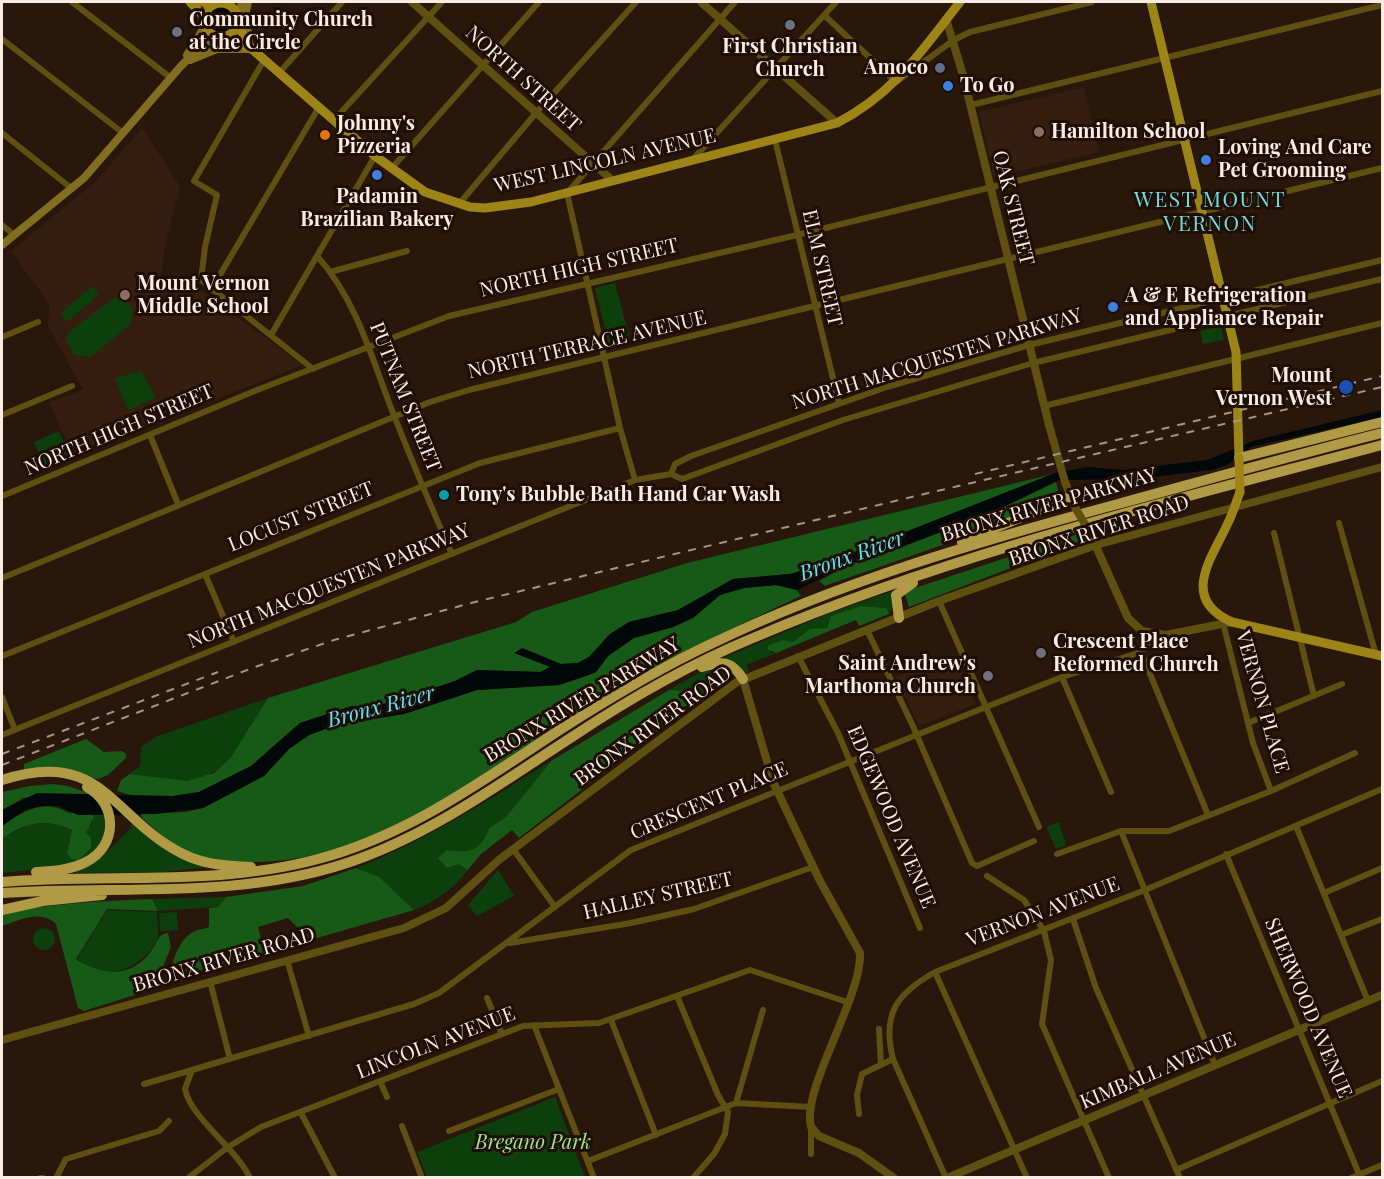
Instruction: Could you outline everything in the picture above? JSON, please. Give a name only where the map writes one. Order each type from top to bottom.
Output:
[{"type":"highway","points":[[1239,458],[1383,422]]},
{"type":"highway","name":"BRONX RIVER PARKWAY","points":[[2,882],[203,876],[284,867],[351,849],[415,821],[475,786],[611,698],[716,641],[824,596],[935,557],[1058,520],[1383,433]]},
{"type":"highway","name":"BRONX RIVER PARKWAY","points":[[2,893],[212,888],[270,882],[323,870],[377,852],[468,804],[592,723],[681,672],[795,620],[944,567],[1095,523],[1383,445]]},
{"type":"highway","points":[[935,557],[966,540],[1070,497]]},
{"type":"highway","points":[[899,618],[895,600],[898,591],[944,567]]},
{"type":"highway","points":[[681,672],[727,662],[734,666],[743,679]]},
{"type":"highway","points":[[2,780],[43,773],[80,778],[105,790],[160,839],[191,858],[224,866],[284,867]]},
{"type":"highway","points":[[2,786],[43,779],[78,784],[99,796],[108,808],[111,824],[103,848],[83,864],[60,870],[2,875]]},
{"type":"highway","points":[[2,910],[43,901],[142,889]]},
{"type":"main road","points":[[190,2],[204,21],[209,33],[219,37]]},
{"type":"main road","points":[[202,2],[221,3],[234,10],[237,21]]},
{"type":"main road","points":[[2,245],[71,188],[198,49],[233,32],[242,2]]},
{"type":"main road","points":[[183,64],[217,49],[251,49],[245,16],[248,2]]},
{"type":"main road","name":"WEST LINCOLN AVENUE","points":[[219,37],[229,37],[251,49],[375,156],[425,192],[459,204],[485,208],[531,202],[837,123],[869,104],[896,82],[925,50],[960,2]]},
{"type":"main road","points":[[1151,2],[1225,297],[1236,360],[1240,492],[1204,573],[1203,590],[1211,608],[1227,622],[1379,655]]},
{"type":"main road","points":[[183,64],[204,21],[221,3]]},
{"type":"main road","name":"WEST LINCOLN AVENUE","points":[[237,21],[251,49]]},
{"type":"street","points":[[72,2],[171,78]]},
{"type":"street","points":[[279,73],[342,2]]},
{"type":"street","name":"NORTH STREET","points":[[412,2],[614,181]]},
{"type":"street","points":[[334,120],[442,2]]},
{"type":"street","points":[[391,169],[539,2]]},
{"type":"street","points":[[459,204],[536,113],[636,2]]},
{"type":"street","points":[[701,2],[837,123]]},
{"type":"street","points":[[635,480],[620,428],[567,193],[735,2]]},
{"type":"street","points":[[693,159],[836,2]]},
{"type":"street","name":"WEST LINCOLN AVENUE","points":[[896,82],[954,40],[970,32],[1092,2]]},
{"type":"street","points":[[971,105],[1383,5]]},
{"type":"street","points":[[824,15],[896,82]]},
{"type":"street","name":"OAK STREET","points":[[946,19],[954,40],[971,105],[1044,406]]},
{"type":"street","points":[[2,39],[123,133]]},
{"type":"street","points":[[264,60],[194,181],[217,195],[201,280],[313,369]]},
{"type":"street","name":"NORTH HIGH STREET","points":[[2,496],[368,346],[449,316],[587,282],[797,235],[1383,91]]},
{"type":"street","points":[[211,290],[319,107]]},
{"type":"street","points":[[2,133],[71,188]]},
{"type":"street","name":"ELM STREET","points":[[775,140],[839,403]]},
{"type":"street","points":[[271,335],[375,156]]},
{"type":"street","name":"NORTH TERRACE AVENUE","points":[[2,578],[430,402],[510,378],[814,307],[1383,168]]},
{"type":"street","points":[[2,225],[14,235]]},
{"type":"street","points":[[330,272],[407,250]]},
{"type":"street","name":"PUTNAM STREET","points":[[318,257],[330,272],[365,336],[394,417],[452,554]]},
{"type":"street","name":"NORTH MACQUESTEN PARKWAY","points":[[671,474],[675,464],[691,456],[839,403],[1029,345],[1383,260]]},
{"type":"street","name":"NORTH MACQUESTEN PARKWAY","points":[[2,735],[635,480],[671,474],[681,479],[693,476],[843,420],[1033,363],[1383,279]]},
{"type":"street","points":[[2,337],[38,322]]},
{"type":"street","points":[[1227,622],[1179,634],[1155,635],[1142,631],[1128,618],[1096,545],[1070,497],[1044,406],[1383,322]]},
{"type":"street","points":[[2,415],[72,386]]},
{"type":"street","name":"LOCUST STREET","points":[[2,656],[480,463],[620,428]]},
{"type":"street","points":[[150,435],[178,504]]},
{"type":"street","name":"BRONX RIVER ROAD","points":[[2,1040],[404,928],[431,917],[463,895],[513,849],[718,694],[743,679],[939,601],[1096,545],[1383,467]]},
{"type":"street","points":[[1339,523],[1379,655]]},
{"type":"street","points":[[1274,533],[1314,696]]},
{"type":"street","points":[[205,574],[234,642]]},
{"type":"street","points":[[939,601],[1039,827]]},
{"type":"street","name":"VERNON PLACE","points":[[1227,622],[1248,723],[1271,791]]},
{"type":"street","points":[[867,630],[916,735],[966,854],[976,866],[1034,841]]},
{"type":"street","points":[[1142,631],[1141,652],[1208,816]]},
{"type":"street","points":[[1141,652],[1155,635]]},
{"type":"street","name":"CRESCENT PLACE","points":[[192,1070],[414,1004],[439,993],[632,850],[1062,677],[1141,652]]},
{"type":"street","name":"EDGEWOOD AVENUE","points":[[798,656],[850,762],[920,928]]},
{"type":"street","points":[[1062,677],[1111,792]]},
{"type":"street","points":[[743,679],[777,790],[813,867],[860,953],[847,1002],[811,1107],[811,1154]]},
{"type":"street","points":[[1248,723],[1342,684]]},
{"type":"street","points":[[2,698],[15,730]]},
{"type":"street","points":[[1057,854],[1121,831],[1169,831],[1271,791],[1355,753]]},
{"type":"street","name":"VERNON AVENUE","points":[[947,1178],[893,1059],[888,1039],[894,1008],[908,988],[935,972],[1145,890],[1383,789]]},
{"type":"street","points":[[1296,826],[1368,1001]]},
{"type":"street","points":[[1121,831],[1215,1065]]},
{"type":"street","points":[[513,849],[555,907]]},
{"type":"street","name":"SHERWOOD AVENUE","points":[[1226,854],[1359,1174]]},
{"type":"street","name":"HALLEY STREET","points":[[507,943],[631,923],[694,909],[813,867]]},
{"type":"street","points":[[1324,893],[1383,868]]},
{"type":"street","points":[[987,876],[1024,900],[1044,931],[1051,960],[1042,1024],[1109,1178]]},
{"type":"street","points":[[1073,919],[1096,988],[1180,1178]]},
{"type":"street","points":[[1341,935],[1383,919]]},
{"type":"street","points":[[287,960],[309,1036]]},
{"type":"street","name":"LINCOLN AVENUE","points":[[188,1178],[228,1147],[261,1127],[523,1026],[587,1024],[611,1020],[750,970],[847,1002]]},
{"type":"street","points":[[935,972],[1027,1178]]},
{"type":"street","points":[[210,981],[230,1059]]},
{"type":"street","name":"KIMBALL AVENUE","points":[[947,1178],[1383,995]]},
{"type":"street","points":[[677,996],[718,1095],[727,1109],[728,1119],[725,1134],[714,1154],[693,1178]]},
{"type":"street","points":[[487,998],[502,1034]]},
{"type":"street","points":[[736,1103],[763,1010]]},
{"type":"street","points":[[611,1020],[656,1135]]},
{"type":"street","points":[[534,1025],[594,1178]]},
{"type":"street","points":[[879,1029],[881,1065]]},
{"type":"street","points":[[859,1114],[857,1095],[862,1074],[893,1059]]},
{"type":"street","points":[[144,1084],[192,1070]]},
{"type":"street","points":[[192,1070],[185,1089],[190,1104],[228,1147],[250,1178]]},
{"type":"street","points":[[380,1081],[387,1097]]},
{"type":"street","points":[[1176,1170],[1383,1081]]},
{"type":"street","points":[[449,1131],[560,1089]]},
{"type":"street","points":[[588,1161],[727,1109],[736,1103],[811,1107]]},
{"type":"street","points":[[301,1113],[335,1178]]},
{"type":"street","points":[[56,1178],[66,1159],[159,1131],[169,1121]]},
{"type":"street","points":[[402,1126],[422,1178]]},
{"type":"street","points":[[811,1127],[819,1136],[859,1154],[894,1178]]},
{"type":"street","points":[[1351,1178],[1383,1165]]},
{"type":"shaded area","name":"Hamilton School","points":[[1084,87],[1099,152],[994,177],[979,112]]},
{"type":"shaded area","name":"Mount Vernon Middle School","points":[[142,128],[180,186],[166,242],[160,281],[195,286],[303,365],[73,456],[49,402],[83,390],[48,326],[49,304],[11,251],[95,182]]},
{"type":"shaded area","points":[[953,654],[976,704],[919,726],[895,677]]},
{"type":"green space","points":[[615,283],[630,340],[609,345],[595,288]]},
{"type":"green space","points":[[92,286],[99,294],[67,322],[60,314]]},
{"type":"green space","points":[[114,298],[131,306],[133,315],[130,325],[90,357],[74,355],[66,339],[69,332]]},
{"type":"green space","points":[[1221,326],[1224,340],[1203,344],[1200,331]]},
{"type":"green space","points":[[141,370],[156,398],[128,410],[115,378]]},
{"type":"green space","points":[[59,431],[71,459],[45,469],[34,442]]},
{"type":"green space","points":[[1053,474],[824,564],[790,574],[733,579],[678,610],[629,622],[610,634],[589,657],[578,663],[561,664],[522,648],[550,667],[541,672],[477,670],[455,681],[399,700],[368,708],[352,706],[300,723],[251,766],[199,792],[173,796],[134,796],[117,791],[121,780],[130,774],[187,781],[214,773],[231,757],[268,698],[516,622],[532,612],[687,563]]},
{"type":"green space","points":[[1056,482],[1058,490],[1046,500],[989,527],[825,586],[819,581],[850,564],[878,556],[993,512]]},
{"type":"green space","points":[[1081,533],[1081,541],[909,607],[905,594],[909,590]]},
{"type":"green space","points":[[776,585],[797,590],[801,596],[631,680],[438,803],[394,826],[348,845],[301,858],[251,862],[214,861],[193,855],[177,846],[142,818],[141,814],[186,812],[203,808],[264,776],[289,749],[309,735],[336,725],[404,714],[477,690],[559,685],[596,672],[608,656],[634,638],[673,627],[693,618],[720,595],[744,588]]},
{"type":"green space","points":[[893,591],[892,609],[889,614],[887,608],[861,606],[831,616],[828,628],[769,652],[776,653],[746,665],[749,672],[743,672],[721,659],[830,613]]},
{"type":"green space","points":[[861,606],[887,608],[889,614],[859,626],[856,620],[776,653],[767,649],[769,645],[783,640],[793,642],[810,629],[827,628],[831,616]]},
{"type":"green space","points":[[722,664],[734,673],[694,703],[694,691],[669,690],[697,674]]},
{"type":"green space","points":[[669,690],[694,691],[694,703],[519,838],[512,830],[481,854],[468,870],[459,864],[447,868],[438,858],[447,850],[474,849],[483,841],[489,828],[506,817],[551,761]]},
{"type":"green space","points":[[268,698],[236,750],[214,772],[186,781],[130,774],[140,766],[141,747],[158,736]]},
{"type":"green space","points":[[86,739],[104,752],[122,751],[126,754],[126,758],[108,775],[98,779],[24,770],[24,764]]},
{"type":"green space","points":[[551,761],[506,817],[489,828],[485,841],[473,851],[463,853],[447,850],[468,870],[457,883],[430,903],[414,910],[379,878],[356,868],[432,833]]},
{"type":"green space","points":[[53,784],[68,786],[91,794],[87,809],[94,817],[86,833],[91,838],[91,848],[78,860],[71,859],[67,853],[72,830],[62,826],[36,824],[19,829],[2,839],[2,826],[35,808],[52,807],[71,814],[72,794],[23,798],[2,810],[2,792]]},
{"type":"green space","points":[[91,794],[107,820],[102,844],[75,865],[2,873],[2,839],[27,826],[44,823],[72,830],[67,853],[93,822],[87,809]]},
{"type":"green space","points":[[131,818],[209,867],[163,872],[76,873],[101,858],[131,828]]},
{"type":"green space","points":[[1059,822],[1066,845],[1056,849],[1046,827]]},
{"type":"green space","points":[[356,868],[379,877],[414,910],[303,942],[299,929],[288,918],[258,927],[263,946],[267,946],[268,950],[275,948],[276,950],[170,984],[171,970],[179,947],[189,935],[209,927],[209,908],[218,907],[226,897],[303,886]]},
{"type":"green space","points":[[498,870],[514,896],[477,916],[468,905]]},
{"type":"green space","points":[[226,897],[218,907],[158,911],[152,899]]},
{"type":"green space","points":[[152,899],[158,911],[107,909],[76,959],[96,969],[117,972],[127,970],[145,958],[160,936],[168,933],[171,947],[160,974],[163,986],[84,1011],[78,1008],[56,924],[37,916],[2,926],[2,914],[20,910],[76,903]]},
{"type":"green space","points":[[107,910],[157,912],[158,934],[152,948],[138,961],[121,970],[102,972],[77,959]]},
{"type":"green space","points":[[177,912],[178,930],[160,931],[159,913]]},
{"type":"green space","points":[[44,928],[52,931],[55,939],[52,947],[44,950],[36,947],[33,939],[36,931]]},
{"type":"green space","name":"Bregano Park","points":[[555,1097],[585,1177],[427,1177],[417,1152]]},
{"type":"water","points":[[221,8],[230,11],[233,20],[230,29],[221,32],[212,29],[209,20],[212,11]]},
{"type":"water","name":"Bronx River","points":[[1382,410],[1382,417],[1251,447],[1227,465],[1211,470],[1136,479],[1059,480],[993,512],[878,556],[850,564],[797,590],[776,585],[744,588],[720,595],[693,618],[673,627],[634,638],[608,656],[596,672],[559,685],[477,690],[404,714],[336,725],[309,735],[289,749],[264,776],[203,808],[156,814],[78,815],[58,806],[41,806],[25,810],[2,826],[2,810],[37,793],[173,796],[199,792],[251,766],[300,723],[352,706],[368,708],[399,700],[455,681],[477,670],[540,672],[550,667],[514,653],[522,648],[561,664],[578,663],[589,657],[610,634],[629,622],[678,610],[733,579],[790,574],[824,564],[1055,473],[1088,467],[1123,470],[1207,460],[1253,441]]},
{"type":"railway","points":[[975,474],[1382,376]]},
{"type":"railway","points":[[2,765],[255,667],[334,640],[475,602],[1382,387]]},
{"type":"railway","points":[[2,754],[218,672]]},
{"type":"place","name":"First Christian Church","points":[[790,25]]},
{"type":"place","name":"Community Church at the Circle","points":[[177,32]]},
{"type":"place","name":"Amoco","points":[[940,68]]},
{"type":"place","name":"To Go","points":[[948,86]]},
{"type":"place","name":"Hamilton School","points":[[1039,132]]},
{"type":"place","name":"Johnny's Pizzeria","points":[[325,135]]},
{"type":"place","name":"Loving And Care Pet Grooming","points":[[1206,160]]},
{"type":"place","name":"Padamin Brazilian Bakery","points":[[377,175]]},
{"type":"place","name":"Mount Vernon Middle School","points":[[125,295]]},
{"type":"place","name":"A & E Refrigeration and Appliance Repair","points":[[1113,307]]},
{"type":"place","name":"Mount Vernon West","points":[[1346,387]]},
{"type":"place","name":"Tony's Bubble Bath Hand Car Wash","points":[[444,495]]},
{"type":"place","name":"Crescent Place Reformed Church","points":[[1041,653]]},
{"type":"place","name":"Saint Andrew's Marthoma Church","points":[[988,676]]},
{"type":"district","name":"WEST MOUNT VERNON","points":[[1210,212]]}]
